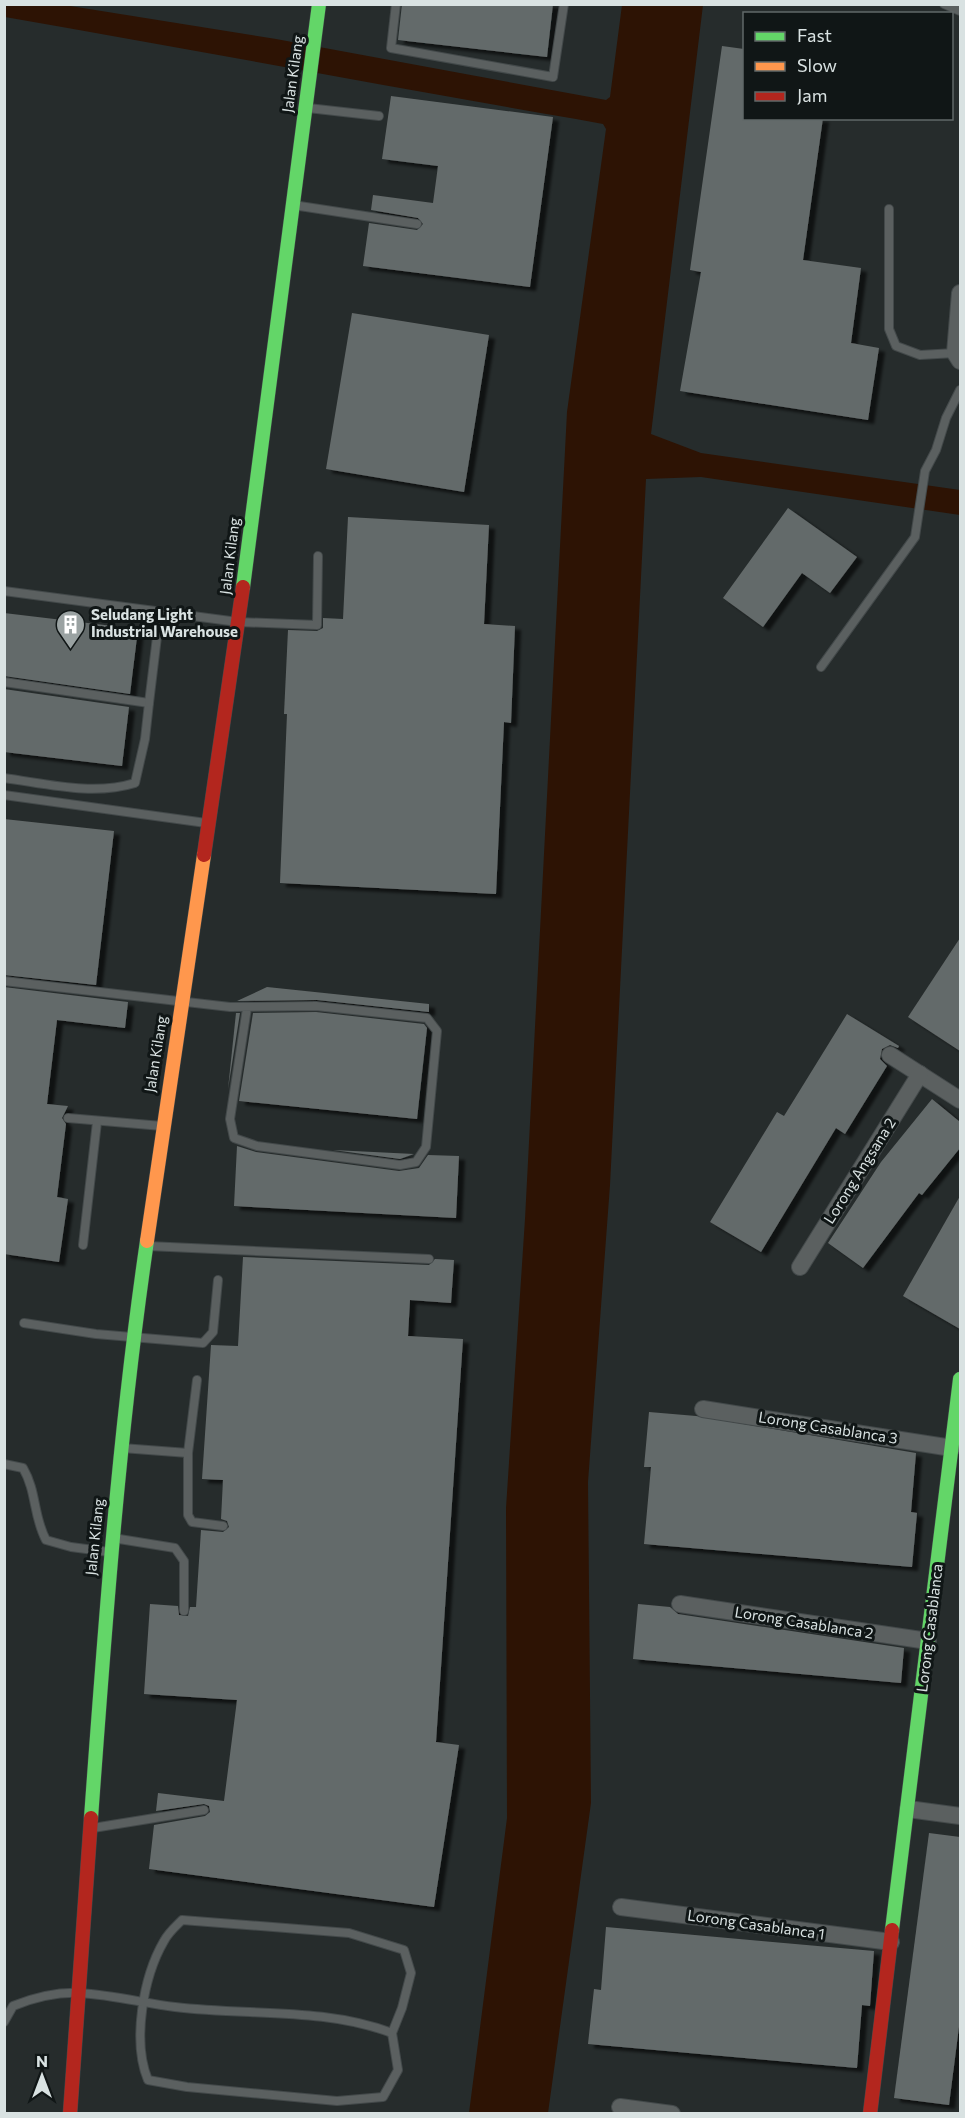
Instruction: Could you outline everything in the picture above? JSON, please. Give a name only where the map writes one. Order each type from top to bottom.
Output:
[{"type":"street","name":"Jalan Kilang","points":[[70,2114],[111,1538],[133,1338],[148,1246],[162,1126],[238,622],[319,4]]},
{"type":"street","points":[[958,357],[960,292]]},
{"type":"street","points":[[890,1055],[960,1100]]},
{"type":"street","name":"Lorong Angsana 2","points":[[800,1267],[920,1074]]},
{"type":"street","name":"Lorong Casablanca","points":[[870,2114],[960,1379]]},
{"type":"street","name":"Lorong Casablanca 3","points":[[703,1409],[952,1448]]},
{"type":"street","name":"Lorong Casablanca 2","points":[[680,1604],[928,1641]]},
{"type":"street","points":[[908,1809],[960,1816]]},
{"type":"street","name":"Lorong Casablanca 1","points":[[621,1907],[891,1942]]},
{"type":"street","points":[[620,2107],[672,2114]]},
{"type":"lane","points":[[396,4],[391,48],[553,76],[564,4]]},
{"type":"lane","points":[[944,4],[960,11]]},
{"type":"lane","points":[[304,108],[379,116]]},
{"type":"lane","points":[[292,205],[417,224]]},
{"type":"lane","points":[[889,208],[889,329],[896,346],[920,355],[958,357]]},
{"type":"lane","points":[[821,667],[915,537],[925,471],[960,390]]},
{"type":"lane","points":[[4,591],[238,622],[317,625],[318,556]]},
{"type":"lane","points":[[4,778],[93,790],[115,789],[135,783],[145,739],[160,612]]},
{"type":"lane","points":[[4,682],[149,703]]},
{"type":"lane","points":[[4,795],[209,823]]},
{"type":"lane","points":[[4,981],[248,1008],[327,1007],[427,1018],[437,1031],[426,1147],[416,1162],[400,1165],[257,1146],[234,1138],[230,1119],[248,1008]]},
{"type":"lane","points":[[68,1118],[162,1126]]},
{"type":"lane","points":[[83,1245],[97,1122]]},
{"type":"lane","points":[[148,1246],[429,1259]]},
{"type":"lane","points":[[24,1323],[133,1338],[203,1343],[213,1332],[218,1280]]},
{"type":"lane","points":[[197,1380],[188,1454],[188,1515],[192,1522],[223,1526]]},
{"type":"lane","points":[[122,1448],[188,1454]]},
{"type":"lane","points":[[4,1464],[23,1468],[33,1484],[39,1527],[46,1540],[71,1547],[110,1552]]},
{"type":"lane","points":[[111,1538],[175,1548],[184,1561],[184,1611]]},
{"type":"lane","points":[[89,1828],[204,1810]]},
{"type":"lane","points":[[182,1920],[349,1933],[404,1950],[411,1973],[402,2008],[392,2033],[398,2070],[383,2097],[337,2101],[187,2087],[148,2080],[141,2064],[139,2041],[145,2001],[150,1973],[164,1939],[182,1920]]},
{"type":"lane","points":[[4,2022],[13,2006],[32,1998],[78,1993],[175,2007],[313,2015],[366,2023],[392,2033]]},
{"type":"shaded area","points":[[4,5],[64,5],[276,39],[606,100],[610,97],[622,5],[703,5],[651,434],[701,453],[960,490],[960,515],[701,477],[646,479],[610,1185],[588,1482],[591,1803],[548,2113],[469,2113],[507,1818],[506,1508],[525,1219],[567,412],[606,129],[603,124],[5,17]]},
{"type":"building","points":[[402,4],[553,4],[547,57],[398,40]]},
{"type":"building","points":[[722,46],[743,49],[743,120],[823,120],[803,260],[861,268],[851,343],[879,348],[868,420],[680,391],[701,272],[690,270]]},
{"type":"building","points":[[391,96],[553,117],[530,287],[363,266],[369,223],[417,230],[423,224],[418,218],[371,210],[373,195],[433,203],[438,166],[382,159]]},
{"type":"building","points":[[352,313],[489,335],[464,492],[326,469]]},
{"type":"building","points":[[788,508],[857,557],[830,593],[802,573],[763,627],[723,598]]},
{"type":"building","points":[[348,517],[489,525],[484,624],[515,626],[511,723],[504,722],[496,894],[280,883],[288,630],[317,631],[323,628],[323,618],[343,619]]},
{"type":"building","name":"Seludang Light Industrial Warehouse","points":[[4,613],[138,629],[130,694],[4,676]]},
{"type":"building","points":[[4,689],[129,707],[122,766],[4,752]]},
{"type":"building","points":[[4,819],[114,831],[96,985],[4,975]]},
{"type":"building","points":[[960,938],[960,1051],[908,1017]]},
{"type":"building","points":[[4,987],[128,1002],[125,1028],[57,1020],[47,1104],[68,1106],[62,1118],[66,1124],[57,1197],[68,1199],[59,1262],[4,1254]]},
{"type":"building","points":[[267,987],[429,1004],[429,1012],[317,1000],[237,1001]]},
{"type":"building","points":[[316,1012],[424,1024],[427,1028],[417,1119],[239,1101],[253,1013]]},
{"type":"building","points":[[236,1013],[240,1013],[228,1089]]},
{"type":"building","points":[[847,1014],[899,1046],[898,1048],[890,1045],[882,1049],[880,1059],[887,1066],[845,1134],[836,1128],[761,1252],[710,1222],[777,1112],[784,1116]]},
{"type":"building","points":[[932,1099],[960,1122],[960,1148],[922,1195],[919,1193],[863,1268],[828,1243],[881,1162]]},
{"type":"building","points":[[237,1146],[256,1152],[399,1171],[419,1168],[428,1155],[459,1156],[456,1218],[234,1206]]},
{"type":"building","points":[[333,1150],[414,1154],[400,1159]]},
{"type":"building","points":[[960,1196],[960,1329],[903,1296]]},
{"type":"building","points":[[243,1257],[429,1265],[435,1259],[454,1260],[451,1303],[410,1300],[408,1336],[463,1339],[436,1742],[459,1745],[434,1907],[149,1869],[154,1825],[205,1816],[210,1812],[209,1806],[204,1804],[156,1811],[158,1793],[224,1801],[237,1700],[144,1694],[150,1604],[178,1606],[179,1615],[188,1616],[190,1607],[196,1607],[201,1530],[223,1532],[229,1527],[227,1521],[221,1519],[223,1480],[202,1479],[211,1345],[238,1346]]},
{"type":"building","points":[[649,1412],[696,1416],[916,1453],[911,1512],[917,1513],[912,1567],[644,1544],[651,1467],[644,1467]]},
{"type":"building","points":[[638,1604],[670,1607],[678,1614],[904,1648],[901,1683],[633,1659]]},
{"type":"building","points":[[929,1833],[960,1837],[960,2019],[949,2105],[894,2098]]},
{"type":"building","points":[[606,1927],[874,1951],[870,2006],[862,2005],[857,2068],[588,2044],[594,1989],[601,1990]]},
{"type":"traffic: fast","points":[[243,587],[319,4]]},
{"type":"traffic: fast","points":[[91,1818],[107,1601],[128,1385],[147,1241]]},
{"type":"traffic: fast","points":[[892,1930],[960,1379]]},
{"type":"traffic: slow","points":[[147,1241],[204,855]]},
{"type":"traffic: jam","points":[[204,855],[243,587]]},
{"type":"traffic: jam","points":[[70,2114],[91,1818]]},
{"type":"traffic: jam","points":[[870,2114],[892,1930]]},
{"type":"place","name":"Seludang Light Industrial Warehouse","points":[[70,650]]}]
